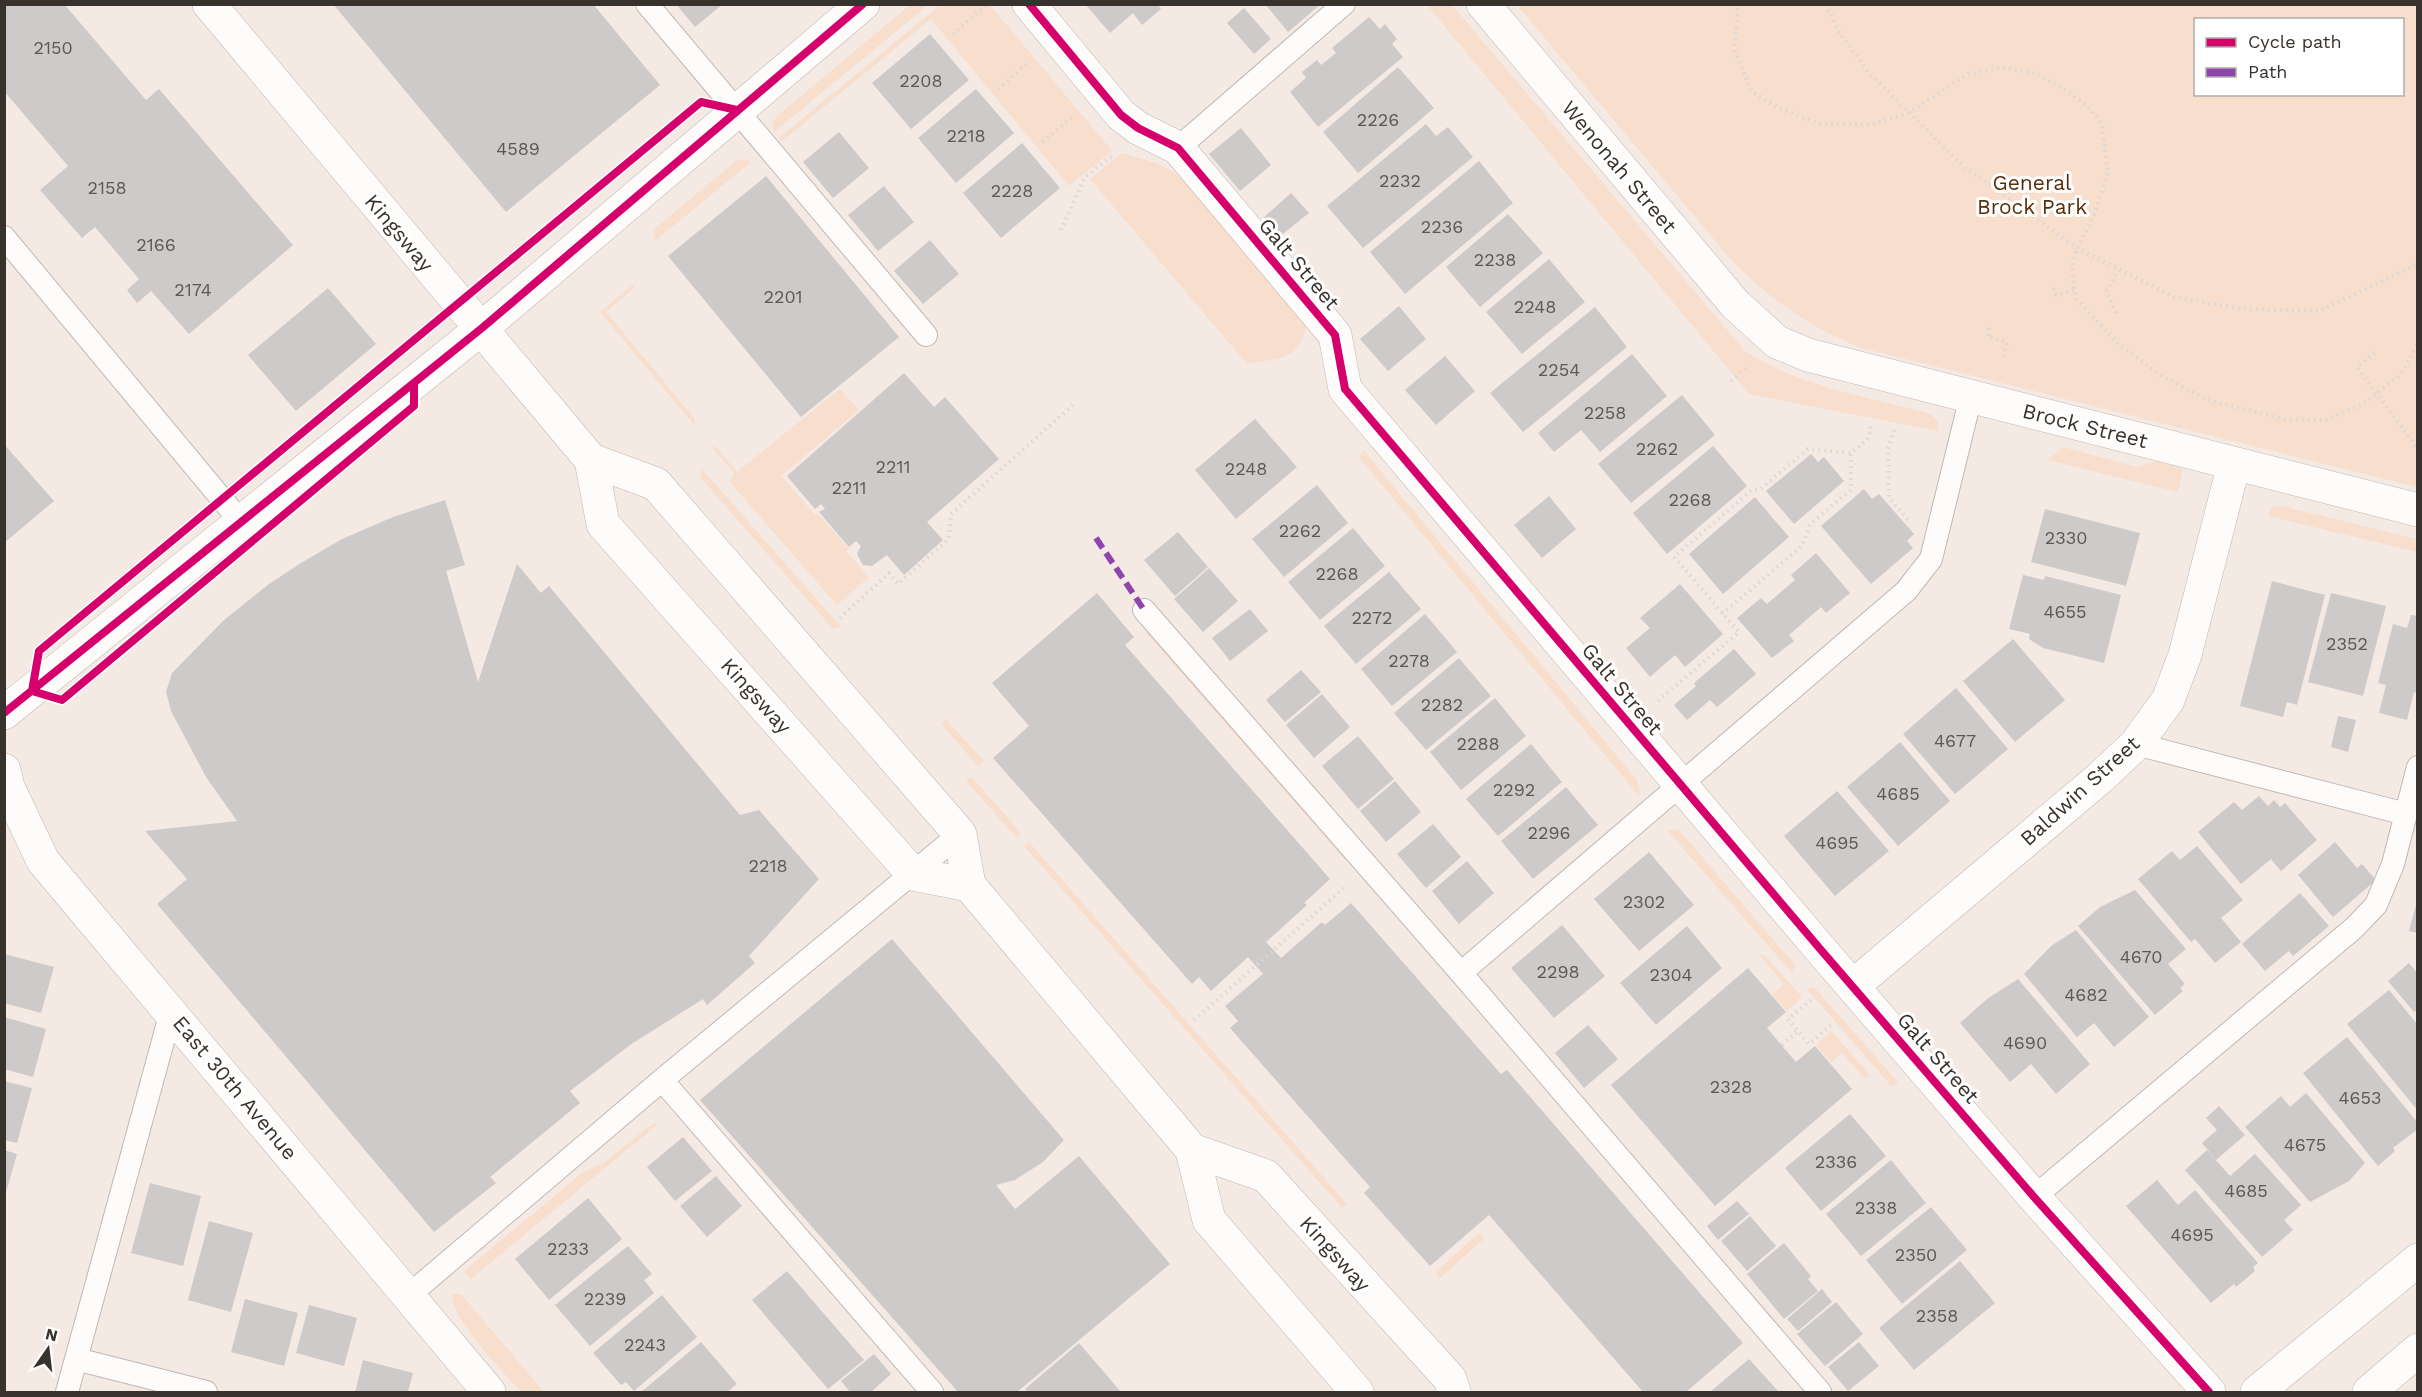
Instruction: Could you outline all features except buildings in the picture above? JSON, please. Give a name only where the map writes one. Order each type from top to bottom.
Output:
[{"type":"street","name":"Kingsway","points":[[208,4],[591,460],[603,524],[913,874]]},
{"type":"street","points":[[4,713],[482,328],[863,4]]},
{"type":"street","name":"Galt Street","points":[[1029,4],[1121,115],[1138,128],[1178,148],[1335,335],[1345,389],[1679,785],[2034,1197],[2209,1392]]},
{"type":"street","name":"Wenonah Street","points":[[1483,4],[1735,304],[1758,327]]},
{"type":"street","name":"Brock Street","points":[[1758,327],[1777,342],[1808,355],[2418,510]]},
{"type":"street","points":[[591,460],[656,484],[960,834],[969,885],[1192,1150],[1209,1220],[1357,1392]]},
{"type":"street","name":"Baldwin Street","points":[[1853,986],[2101,777],[2136,744],[2168,700],[2185,656],[2234,464]]},
{"type":"street","name":"East 30th Avenue","points":[[4,770],[8,787],[43,861],[489,1392]]},
{"type":"street","points":[[913,874],[969,885]]},
{"type":"street","name":"Kingsway","points":[[1192,1150],[1266,1176],[1450,1379],[1454,1392]]},
{"type":"street","points":[[2257,1392],[2418,1260]]},
{"type":"street","points":[[2369,1392],[2418,1350]]},
{"type":"lane","points":[[647,4],[926,335]]},
{"type":"lane","points":[[1178,148],[1344,4]]},
{"type":"lane","points":[[4,237],[241,522]]},
{"type":"lane","points":[[1461,973],[1906,591],[1931,559],[1971,396]]},
{"type":"lane","points":[[1144,610],[1461,973],[1820,1392]]},
{"type":"lane","points":[[2136,744],[2406,814]]},
{"type":"lane","points":[[2034,1197],[2354,928],[2376,905],[2393,864],[2418,766]]},
{"type":"lane","points":[[408,1296],[662,1080],[960,834]]},
{"type":"lane","points":[[67,1392],[171,1012]]},
{"type":"lane","points":[[662,1080],[932,1392]]},
{"type":"lane","points":[[76,1359],[206,1392]]},
{"type":"path","points":[[953,33],[987,4]]},
{"type":"path","points":[[1742,4],[1738,9],[1734,49],[1751,91],[1777,107],[1819,124],[1869,125],[1908,113],[1968,74],[2003,66],[2035,73],[2063,88],[2088,106],[2102,124],[2108,173],[2094,215],[2077,248],[2072,266],[2077,299],[2118,344],[2162,376],[2208,400],[2284,419],[2326,420],[2363,404],[2402,374],[2418,344]]},
{"type":"path","points":[[1826,4],[1839,32],[1867,70],[1963,166],[2077,248],[2174,297],[2244,309],[2319,311],[2418,264]]},
{"type":"path","points":[[1061,230],[1086,177],[1117,151],[1138,128]]},
{"type":"path","points":[[2116,313],[2106,291],[2118,270]]},
{"type":"path","points":[[2054,288],[2056,295],[2074,290]]},
{"type":"path","points":[[1989,328],[1988,337],[2007,342],[2003,358]]},
{"type":"path","points":[[2374,353],[2357,367],[2418,448]]},
{"type":"path","points":[[840,618],[889,573],[898,584],[949,539],[951,514],[1073,405]]},
{"type":"path","points":[[1629,726],[1738,632],[1674,557],[1752,490],[1759,490],[1808,450],[1851,453],[1869,438],[1871,426]]},
{"type":"path","points":[[1894,430],[1888,449],[1889,498],[1910,523]]},
{"type":"path","points":[[1722,614],[1802,546],[1810,524],[1851,490],[1851,453]]},
{"type":"path","points":[[1194,1020],[1348,884]]},
{"type":"path","points":[[1810,1000],[1788,1019],[1809,1044],[1832,1024]]},
{"type":"path","points":[[1782,1045],[1798,1031]]},
{"type":"green space","points":[[911,4],[928,5],[774,132],[772,124],[776,117]]},
{"type":"green space","points":[[940,5],[990,5],[1112,151],[1069,186],[931,19],[781,142],[779,138]]},
{"type":"green space","points":[[1427,5],[1452,5],[1745,351],[1788,374],[1811,382],[1930,414],[1938,421],[1938,431],[1749,394]]},
{"type":"green space","name":"General Brock Park","points":[[1517,5],[2417,5],[2417,487],[1862,348],[1809,322],[1762,289],[1733,262]]},
{"type":"green space","points":[[1122,153],[1156,163],[1190,181],[1306,325],[1303,337],[1293,352],[1278,359],[1247,364],[1090,179]]},
{"type":"green space","points":[[745,159],[751,162],[655,241],[653,230],[736,161]]},
{"type":"green space","points":[[636,282],[634,288],[606,312],[695,419],[695,426],[600,312]]},
{"type":"green space","points":[[840,389],[859,410],[781,476],[849,549],[846,551],[869,577],[837,605],[729,481],[735,474],[711,446],[717,448],[737,472]]},
{"type":"green space","points":[[2063,447],[2137,467],[2157,461],[2183,469],[2178,492],[2047,460]]},
{"type":"green space","points":[[1364,451],[1637,780],[1640,790],[1638,795],[1358,456]]},
{"type":"green space","points":[[702,469],[841,627],[833,629],[700,477]]},
{"type":"green space","points":[[2281,506],[2417,539],[2417,552],[2268,516],[2271,507]]},
{"type":"green space","points":[[1149,630],[1348,858],[1345,860],[1146,633]]},
{"type":"green space","points":[[945,718],[984,761],[978,766],[942,725]]},
{"type":"green space","points":[[971,776],[1021,833],[1016,837],[966,781]]},
{"type":"green space","points":[[1667,830],[1680,831],[1795,965],[1792,973]]},
{"type":"green space","points":[[1029,842],[1347,1204],[1342,1208],[1024,846]]},
{"type":"green space","points":[[1763,954],[1802,997],[1787,1011],[1772,994],[1784,984],[1760,956]]},
{"type":"green space","points":[[1814,987],[1898,1082],[1892,1087],[1807,989]]},
{"type":"green space","points":[[1831,1031],[1870,1075],[1865,1079],[1842,1053],[1831,1062],[1816,1045]]},
{"type":"green space","points":[[656,1123],[657,1125],[471,1279],[464,1271],[581,1174],[605,1162],[649,1126]]},
{"type":"green space","points":[[1479,1233],[1484,1239],[1440,1278],[1435,1272]]},
{"type":"green space","points":[[452,1294],[461,1294],[544,1392],[521,1392],[469,1331],[454,1305]]},
{"type":"marked path","points":[[1096,538],[1144,610]]},
{"type":"cycle path","points":[[4,713],[482,328],[863,4]]},
{"type":"cycle path","points":[[1029,4],[1121,115],[1138,128],[1178,148],[1335,335],[1345,389],[1821,950],[2034,1197],[2209,1392]]},
{"type":"cycle path","points":[[32,691],[39,651],[701,102],[737,110]]},
{"type":"cycle path","points":[[32,691],[62,700],[414,406],[414,383]]}]
